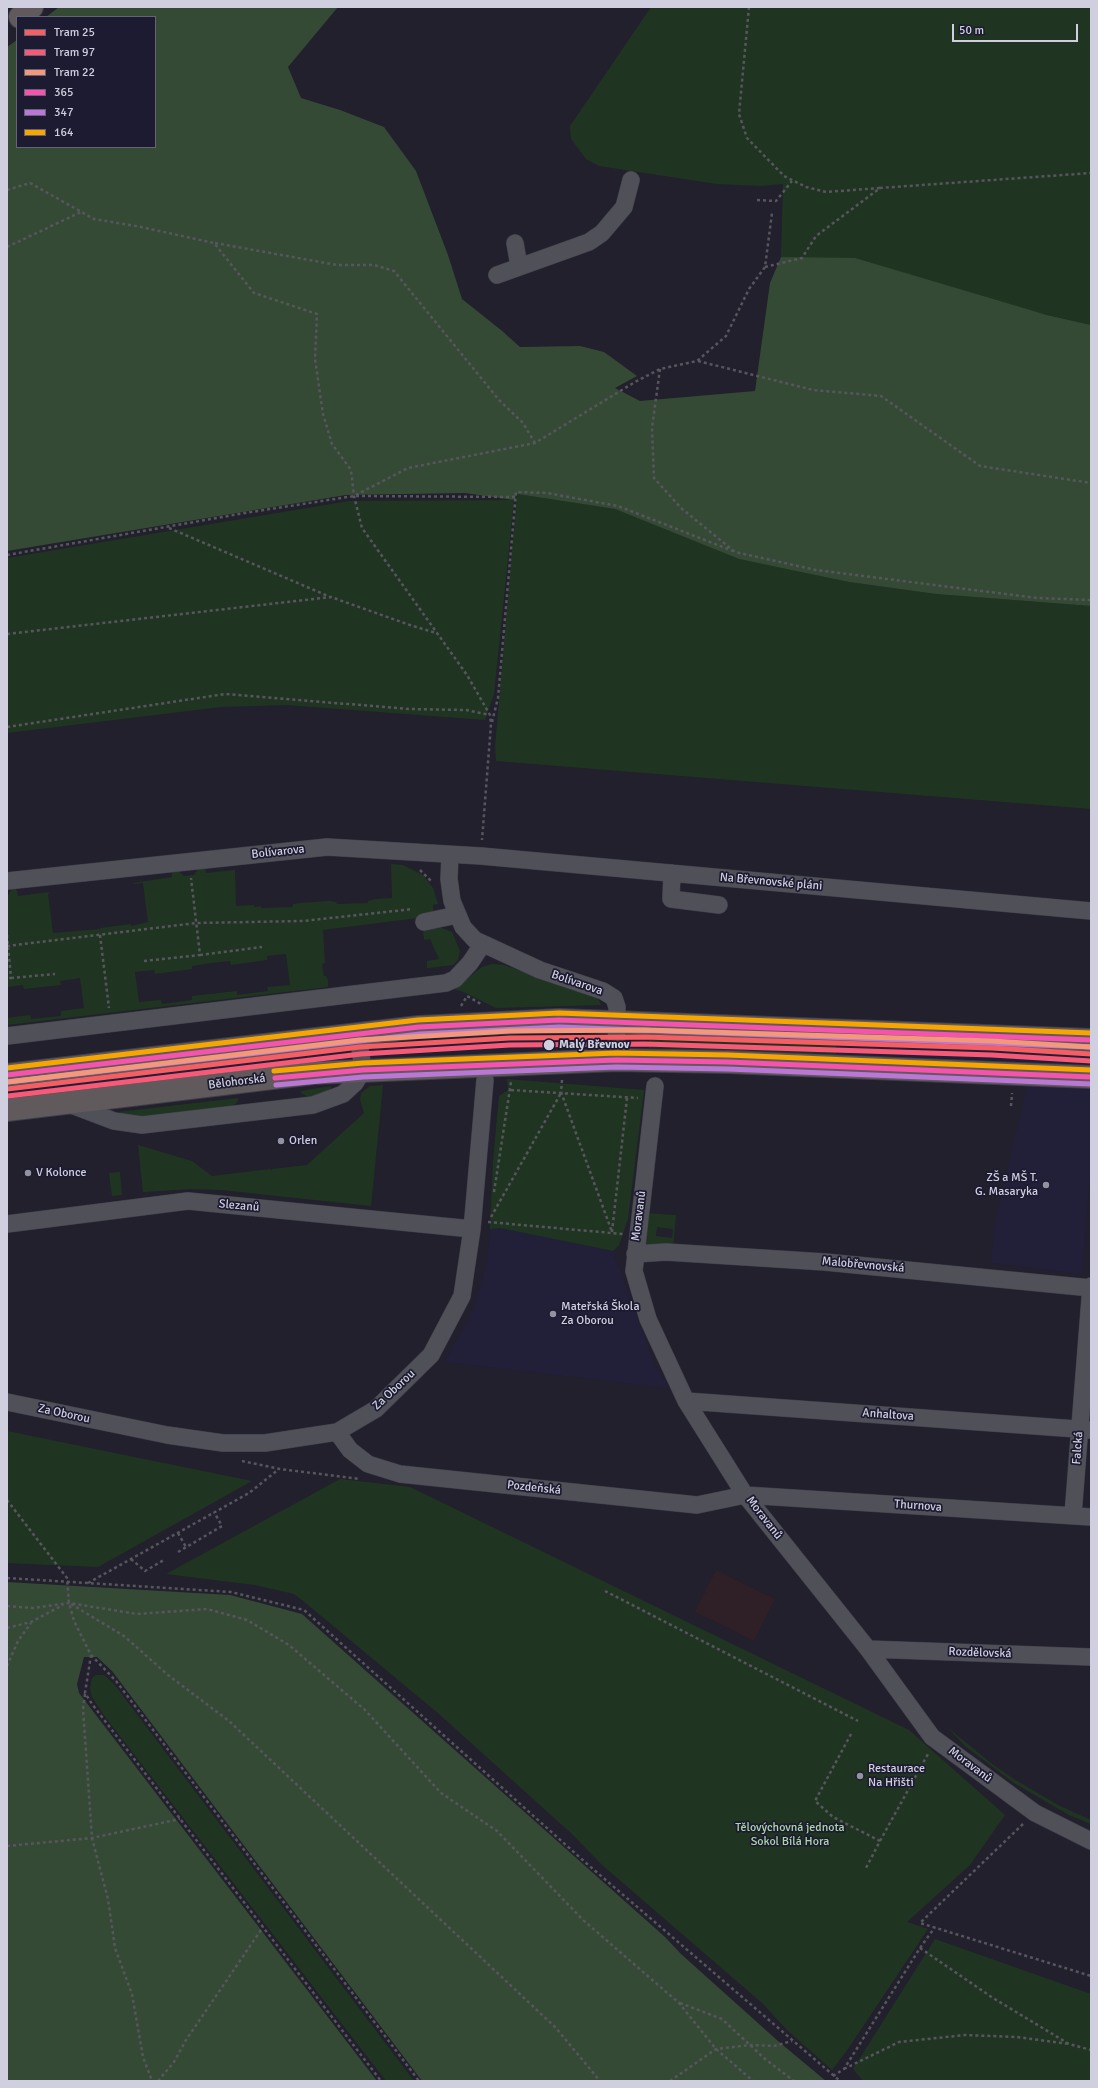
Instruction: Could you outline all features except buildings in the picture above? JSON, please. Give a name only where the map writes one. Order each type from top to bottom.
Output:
[{"type":"main road","points":[[21,16],[32,7]]},
{"type":"main road","points":[[7,28],[16,21]]},
{"type":"main road","points":[[7,1075],[358,1033],[419,1027],[552,1020],[1091,1040]]},
{"type":"main road","name":"Bělohorská","points":[[7,1110],[314,1073],[616,1060],[728,1062],[1091,1077]]},
{"type":"street","points":[[497,274],[589,242],[602,233],[624,207],[631,180]]},
{"type":"street","points":[[515,243],[519,266]]},
{"type":"street","name":"Bolívarova","points":[[7,881],[327,847],[450,855],[448,878],[452,901],[457,915],[468,934],[482,945],[540,970],[609,994],[616,1003],[616,1060]]},
{"type":"street","name":"Na Břevnovské pláni","points":[[450,855],[481,856],[1091,911]]},
{"type":"street","points":[[672,873],[671,899],[719,905]]},
{"type":"street","points":[[422,915],[457,915]]},
{"type":"street","points":[[7,1036],[446,983],[455,979],[482,945]]},
{"type":"street","points":[[62,1104],[79,1107],[103,1117],[127,1124],[153,1124],[324,1102],[343,1094],[351,1087],[363,1070],[358,1033]]},
{"type":"street","name":"Za Oborou","points":[[7,1402],[167,1435],[223,1443],[265,1443],[337,1432],[376,1409],[431,1355],[462,1296],[480,1228],[485,1080]]},
{"type":"street","name":"Moravanů","points":[[650,1093],[634,1271],[648,1319],[686,1400],[745,1495],[868,1649],[932,1737],[1035,1813],[1091,1841]]},
{"type":"street","name":"Slezanů","points":[[7,1224],[188,1201],[480,1228]]},
{"type":"street","name":"Malobřevnovská","points":[[635,1254],[666,1252],[825,1262],[1091,1287]]},
{"type":"street","name":"Falcká","points":[[1073,1515],[1086,1430],[1091,1287]]},
{"type":"street","name":"Anhaltova","points":[[686,1400],[1086,1430]]},
{"type":"street","name":"Pozdeňská","points":[[337,1432],[350,1450],[368,1464],[400,1474],[697,1505],[745,1495]]},
{"type":"street","name":"Thurnova","points":[[745,1495],[1091,1517]]},
{"type":"street","name":"Rozdělovská","points":[[868,1649],[1091,1657]]},
{"type":"path","points":[[749,7],[739,114],[747,138],[784,176],[792,181],[806,187],[826,192],[1091,173]]},
{"type":"path","points":[[757,200],[776,201],[792,181]]},
{"type":"path","points":[[7,190],[30,183],[94,219],[141,226],[214,243],[337,265],[374,264],[394,271],[499,400],[522,423],[536,443]]},
{"type":"path","points":[[765,267],[802,258],[816,236],[880,188]]},
{"type":"path","points":[[7,247],[81,212]]},
{"type":"path","points":[[698,361],[726,336],[749,289],[765,267],[772,213]]},
{"type":"path","points":[[214,243],[254,293],[317,314],[315,359],[322,414],[332,444],[351,470],[354,496],[362,528],[467,675],[490,715],[491,724],[481,856]]},
{"type":"path","points":[[354,496],[408,468],[536,443],[635,382],[660,369],[698,361],[813,390],[881,396],[980,466],[1091,484]]},
{"type":"path","points":[[660,369],[652,428],[654,478],[681,508],[735,552]]},
{"type":"path","points":[[491,724],[498,698],[516,492],[546,493],[618,506],[735,552],[816,570],[1037,598],[1091,600]]},
{"type":"path","points":[[7,554],[245,513],[354,496],[515,497]]},
{"type":"path","points":[[168,527],[331,597],[437,633]]},
{"type":"path","points":[[7,634],[313,597],[331,597]]},
{"type":"path","points":[[7,727],[225,694],[401,708],[466,710],[490,715]]},
{"type":"path","points":[[189,862],[200,955]]},
{"type":"path","points":[[419,869],[435,888]]},
{"type":"path","points":[[8,946],[196,923],[303,921],[422,915]]},
{"type":"path","points":[[7,935],[11,978]]},
{"type":"path","points":[[100,935],[112,1023]]},
{"type":"path","points":[[144,961],[262,948]]},
{"type":"path","points":[[7,978],[55,974]]},
{"type":"path","points":[[492,1198],[511,1090],[511,1080]]},
{"type":"path","points":[[480,1228],[489,1222],[561,1092],[562,1083]]},
{"type":"path","points":[[1011,1106],[1012,1087]]},
{"type":"path","points":[[511,1090],[561,1092],[627,1098],[650,1093]]},
{"type":"path","points":[[561,1092],[612,1232]]},
{"type":"path","points":[[612,1232],[627,1098]]},
{"type":"path","points":[[489,1222],[491,1206]]},
{"type":"path","points":[[480,1228],[489,1222],[612,1232],[637,1236]]},
{"type":"path","points":[[265,1466],[362,1480]]},
{"type":"path","points":[[88,1583],[249,1492],[280,1469]]},
{"type":"path","points":[[7,1500],[67,1578],[69,1603],[77,1630],[91,1655],[116,1681],[419,2081]]},
{"type":"path","points":[[178,1552],[222,1526],[214,1512]]},
{"type":"path","points":[[178,1533],[186,1547]]},
{"type":"path","points":[[131,1559],[145,1571],[164,1560]]},
{"type":"path","points":[[7,1578],[231,1592],[304,1610],[586,1863],[840,2081]]},
{"type":"path","points":[[605,1591],[858,1721]]},
{"type":"path","points":[[7,1628],[31,1622],[69,1603]]},
{"type":"path","points":[[69,1603],[124,1636],[168,1675],[229,1721],[556,2028],[600,2081]]},
{"type":"path","points":[[7,1606],[33,1608],[69,1603],[137,1614],[207,1609],[247,1620],[289,1645],[365,1710],[440,1793],[497,1831],[583,1920],[679,2003],[716,2049],[753,2081]]},
{"type":"path","points":[[7,1666],[18,1641],[31,1622]]},
{"type":"path","points":[[91,1655],[83,1709],[92,1838],[108,1900],[115,1948],[132,1994],[143,2057],[152,2081]]},
{"type":"path","points":[[85,1693],[381,2081]]},
{"type":"path","points":[[851,1734],[815,1800],[833,1816],[880,1841]]},
{"type":"path","points":[[866,1868],[930,1749]]},
{"type":"path","points":[[7,1846],[92,1838],[180,1819]]},
{"type":"path","points":[[1027,1821],[920,1923],[1091,1976]]},
{"type":"path","points":[[158,2081],[174,2062],[186,2040],[263,1927]]},
{"type":"path","points":[[844,2069],[920,1948],[935,1927]]},
{"type":"path","points":[[920,1948],[993,1998],[1069,2044]]},
{"type":"path","points":[[679,2003],[722,2019],[765,2059],[794,2081]]},
{"type":"path","points":[[833,2076],[899,2042],[965,2035],[1017,2037],[1069,2044],[1091,2050]]},
{"type":"path","points":[[670,2081],[716,2049],[750,2045],[774,2046],[792,2041]]},
{"type":"shaded area","points":[[588,1034],[588,1047],[501,1048],[376,1056],[374,1043],[500,1035]]},
{"type":"shaded area","points":[[836,1041],[1091,1051],[1091,1064],[836,1054]]},
{"type":"shaded area","points":[[343,1046],[344,1062],[7,1099],[7,1087]]},
{"type":"shaded area","name":"ZŠ a MŠ T. G. Masaryka","points":[[1027,1086],[1091,1088],[1091,1165],[1082,1274],[991,1263],[995,1222]]},
{"type":"shaded area","name":"Mateřská Škola Za Oborou","points":[[500,1228],[613,1251],[655,1366],[669,1388],[444,1362],[467,1323],[475,1305],[486,1266],[490,1229]]},
{"type":"shaded area","points":[[716,1570],[775,1599],[754,1641],[695,1612]]},
{"type":"green space","points":[[59,7],[338,7],[288,67],[301,98],[340,110],[384,127],[416,171],[448,255],[462,299],[520,347],[580,346],[604,352],[637,376],[615,388],[640,401],[755,391],[770,283],[781,257],[855,258],[1047,315],[1091,325],[1091,606],[936,594],[849,582],[739,559],[615,509],[517,494],[514,500],[465,493],[346,495],[7,551],[7,47],[16,41],[16,148],[156,148],[156,16],[47,16]]},
{"type":"green space","points":[[651,7],[1091,7],[1091,325],[802,258],[781,257],[783,184],[761,186],[717,184],[599,166],[586,159],[571,139],[570,126]]},
{"type":"green space","points":[[517,494],[615,509],[739,559],[849,582],[936,594],[1091,606],[1091,809],[496,761],[495,747]]},
{"type":"green space","points":[[514,500],[494,694],[485,720],[286,705],[221,707],[7,733],[7,558],[349,501]]},
{"type":"green space","points":[[204,861],[206,873],[235,870],[236,906],[254,905],[254,907],[261,906],[261,908],[293,907],[293,904],[300,903],[329,901],[336,902],[337,904],[368,903],[368,901],[375,899],[392,898],[391,864],[403,865],[423,875],[433,888],[438,904],[433,905],[434,916],[323,930],[325,963],[322,964],[324,976],[326,976],[328,980],[328,987],[7,1025],[7,1018],[30,1015],[31,1019],[61,1016],[61,1011],[84,1008],[80,978],[60,981],[61,985],[24,989],[23,985],[7,987],[7,897],[15,884],[18,896],[50,892],[48,894],[53,933],[100,929],[131,924],[131,926],[148,922],[143,883],[133,883],[172,877],[171,865],[184,876],[194,875]],"holes":[[[286,954],[290,985],[267,987],[268,991],[237,995],[237,991],[192,996],[192,1000],[162,1004],[161,1000],[139,1002],[135,972],[154,970],[155,974],[192,969],[192,966],[230,961],[231,965],[267,960],[267,956]]]},
{"type":"green space","points":[[442,928],[452,932],[460,951],[458,960],[453,965],[396,972],[427,968],[427,961],[439,959],[430,939],[424,940],[423,929]]},
{"type":"green space","points":[[492,964],[504,965],[598,998],[601,1005],[496,1008],[466,993],[451,988],[467,979],[482,967]]},
{"type":"green space","points":[[659,1032],[697,1036],[836,1041],[836,1054],[649,1048],[649,1035],[659,1035]]},
{"type":"green space","points":[[507,1079],[644,1090],[628,1219],[619,1245],[613,1251],[500,1228],[490,1229],[493,1162],[499,1096],[508,1090]]},
{"type":"green space","points":[[383,1085],[371,1206],[221,1190],[191,1189],[143,1192],[138,1145],[192,1161],[212,1176],[270,1169],[272,1171],[272,1169],[307,1165],[364,1113],[360,1100],[361,1093],[370,1086]]},
{"type":"green space","points":[[331,1086],[331,1090],[310,1098],[301,1093],[301,1091]]},
{"type":"green space","points":[[238,1098],[238,1101],[232,1107],[144,1118],[132,1117],[118,1112]]},
{"type":"green space","points":[[120,1172],[122,1195],[112,1196],[109,1173]]},
{"type":"green space","points":[[645,1213],[676,1215],[673,1249],[645,1245]],"holes":[[[657,1227],[673,1229],[672,1238],[656,1236]]]},
{"type":"green space","points":[[7,1431],[252,1481],[98,1567],[7,1563]]},
{"type":"green space","name":"Tělovýchovná jednota Sokol Bílá Hora","points":[[340,1479],[410,1487],[909,1730],[1005,1815],[970,1865],[907,1922],[928,1929],[848,2049],[832,2070],[787,2030],[762,2003],[601,1864],[573,1835],[439,1714],[294,1594],[255,1585],[166,1574]]},
{"type":"green space","points":[[7,1582],[230,1595],[302,1614],[665,1937],[681,1954],[778,2041],[826,2081],[422,2081],[112,1671],[97,1657],[84,1657],[77,1684],[79,1693],[377,2081],[7,2081]]},
{"type":"green space","points":[[96,1675],[104,1675],[114,1684],[414,2081],[386,2081],[103,1714],[92,1697],[90,1689],[92,1678]]},
{"type":"green space","points":[[947,1727],[992,1764],[1014,1779],[1058,1805],[1091,1820],[1091,1824],[1069,1815],[1014,1783],[965,1746]]},
{"type":"green space","points":[[935,1939],[1091,1994],[1091,2081],[863,2081],[853,2069]]},
{"type":"tram line","name":"22","points":[[7,1082],[359,1040],[510,1031],[645,1030],[992,1041],[1091,1047]]},
{"type":"tram line","name":"25","points":[[7,1089],[360,1047],[510,1038],[645,1037],[992,1048],[1091,1054]]},
{"type":"tram line","name":"97","points":[[8,1096],[361,1054],[510,1045],[645,1044],[992,1055],[1091,1061]]},
{"type":"transit line","name":"164","points":[[7,1068],[418,1020],[559,1013],[1091,1033]]},
{"type":"transit line","name":"365","points":[[7,1075],[419,1027],[559,1020],[1091,1040]]},
{"type":"transit line","name":"347","points":[[8,1082],[420,1034],[559,1027],[1091,1047]]},
{"type":"transit line","name":"164","points":[[274,1071],[363,1063],[616,1053],[728,1055],[1091,1070]]},
{"type":"transit line","name":"365","points":[[275,1078],[363,1070],[616,1060],[728,1062],[1091,1077]]},
{"type":"transit line","name":"347","points":[[276,1085],[363,1077],[616,1067],[728,1069],[1091,1084]]},
{"type":"place","name":"Malý Břevnov","points":[[549,1045]]},
{"type":"place","name":"Orlen","points":[[281,1141]]},
{"type":"place","name":"V Kolonce","points":[[28,1173]]},
{"type":"place","name":"ZŠ a MŠ T. G. Masaryka","points":[[1046,1185]]},
{"type":"place","name":"Mateřská Škola Za Oborou","points":[[553,1314]]},
{"type":"place","name":"Restaurace Na Hřišti","points":[[860,1776]]}]
